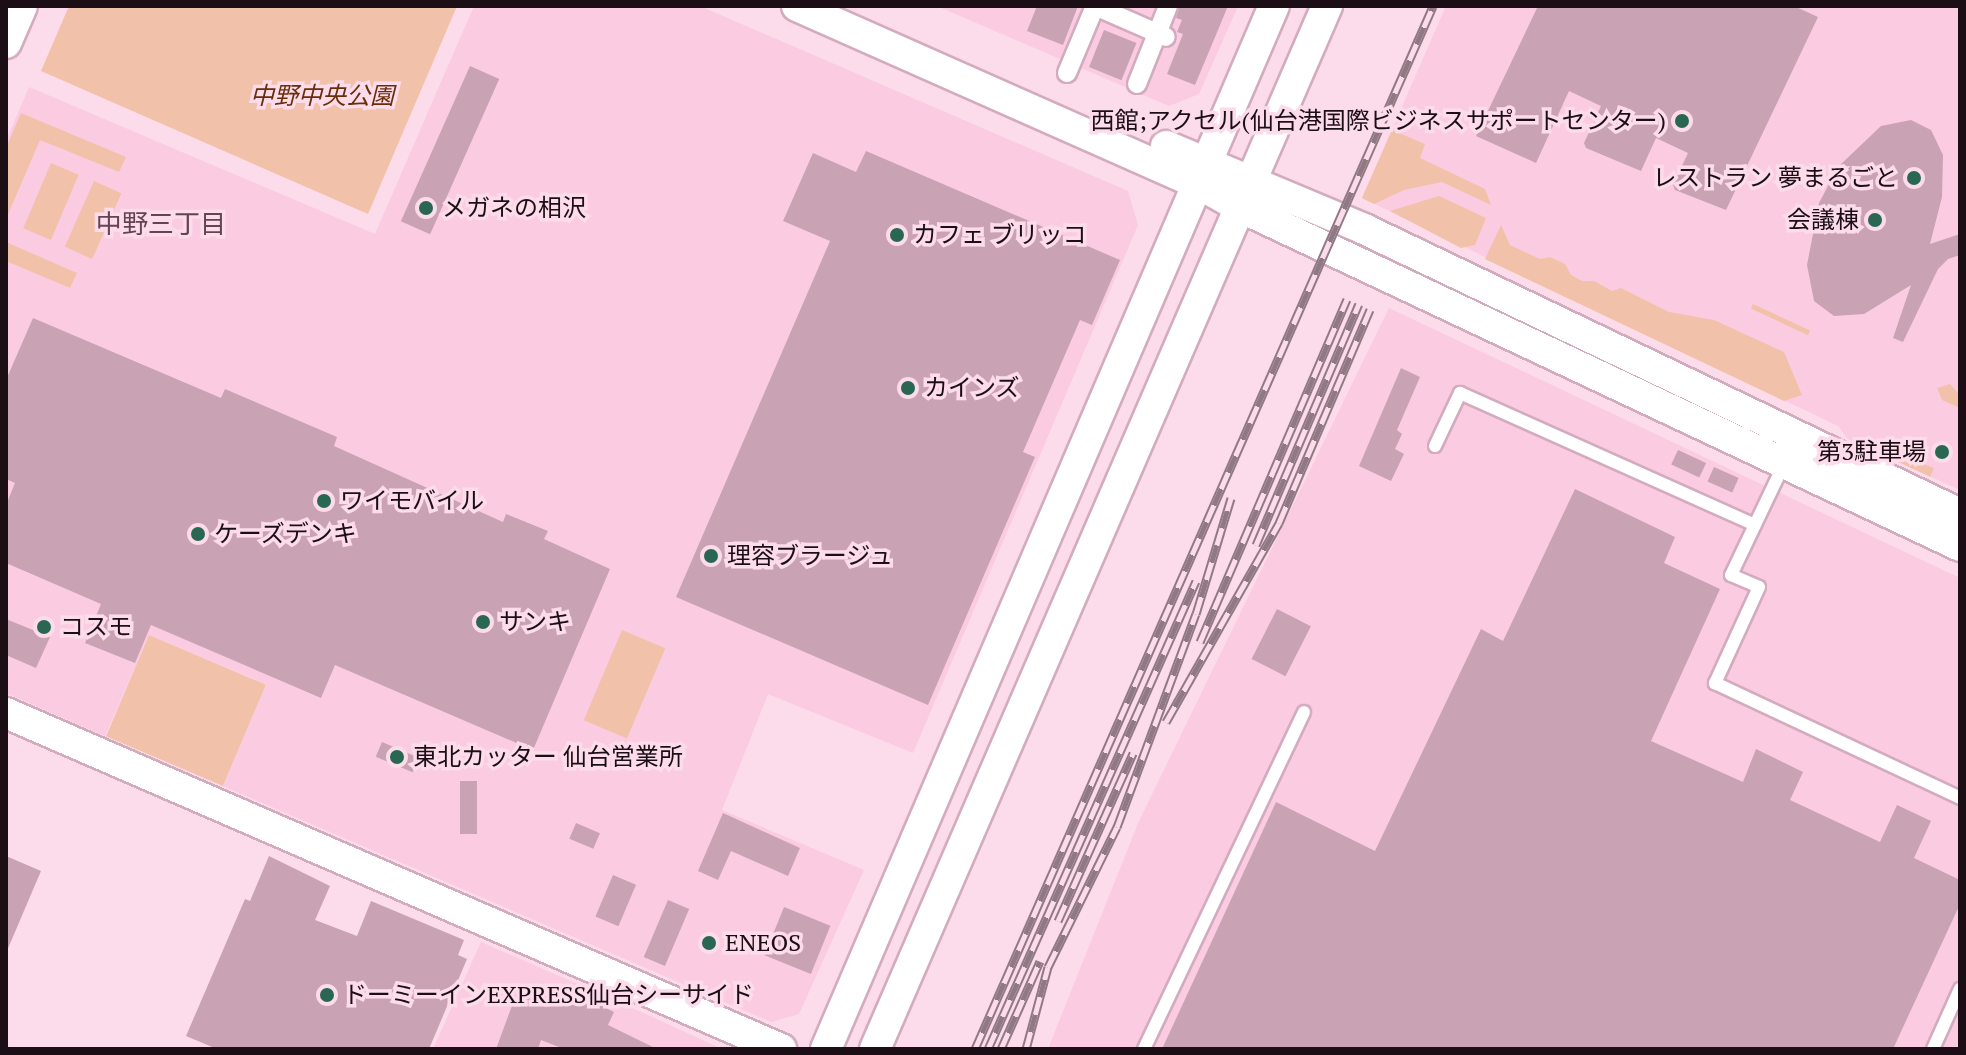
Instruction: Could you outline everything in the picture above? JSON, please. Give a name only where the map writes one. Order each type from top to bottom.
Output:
[{"type":"street","points":[[6,43],[22,6]]},
{"type":"street","points":[[797,6],[1246,193],[1784,464],[1960,546]]},
{"type":"street","points":[[846,6],[1202,174]]},
{"type":"street","points":[[1067,73],[1095,6],[1162,35]]},
{"type":"street","points":[[1137,84],[1162,35],[1168,6]]},
{"type":"street","points":[[826,1049],[1274,6]]},
{"type":"street","points":[[875,1049],[1327,6]]},
{"type":"street","points":[[1246,193],[1364,229],[1960,514]]},
{"type":"street","points":[[6,713],[781,1049]]},
{"type":"lane","points":[[1435,446],[1460,393],[1755,525]]},
{"type":"lane","points":[[1784,464],[1731,575],[1759,587],[1715,683],[1960,798]]},
{"type":"lane","points":[[1144,1049],[1304,712]]},
{"type":"lane","points":[[1933,1049],[1960,989]]},
{"type":"shaded area","points":[[474,6],[700,6],[1128,191],[1138,225],[913,753],[768,694],[722,810],[864,870],[799,1014],[771,1022],[223,786],[266,684],[149,635],[105,736],[6,693],[6,141],[29,87],[375,234]]},
{"type":"shaded area","points":[[937,6],[1238,6],[1199,94],[1169,106]]},
{"type":"shaded area","points":[[1446,6],[1960,6],[1960,490],[1848,439],[1838,426],[1362,198]]},
{"type":"shaded area","points":[[1389,308],[1960,578],[1960,1049],[1048,1049],[1139,821]]},
{"type":"shaded area","points":[[481,942],[646,1014],[722,1049],[433,1049]]},
{"type":"green space","name":"中野中央公園","points":[[69,6],[457,6],[368,214],[41,71]]},
{"type":"green space","points":[[21,113],[126,157],[119,172],[40,140],[6,219],[6,148]]},
{"type":"green space","points":[[1392,130],[1425,144],[1420,158],[1485,189],[1491,205],[1442,182],[1404,190],[1374,204],[1362,198]]},
{"type":"green space","points":[[51,163],[79,175],[51,240],[23,228]]},
{"type":"green space","points":[[94,181],[121,193],[92,259],[65,247]]},
{"type":"green space","points":[[1439,196],[1486,218],[1475,245],[1461,248],[1390,211]]},
{"type":"green space","points":[[1501,225],[1510,245],[1540,259],[1550,257],[1565,264],[1571,275],[1582,281],[1594,281],[1612,291],[1621,288],[1669,312],[1714,320],[1784,352],[1802,395],[1784,401],[1485,259]]},
{"type":"green space","points":[[6,242],[77,273],[70,288],[6,261]]},
{"type":"green space","points":[[1753,304],[1810,331],[1808,335],[1751,309]]},
{"type":"green space","points":[[1950,384],[1960,395],[1960,408],[1942,400],[1937,388]]},
{"type":"green space","points":[[1875,441],[1934,468],[1930,477],[1871,449]]},
{"type":"green space","points":[[622,630],[665,648],[627,739],[584,720]]},
{"type":"green space","points":[[149,635],[266,685],[223,786],[106,736]]},
{"type":"building","points":[[1037,6],[1078,6],[1063,45],[1027,31]]},
{"type":"building","points":[[1180,6],[1228,6],[1195,85],[1167,74],[1183,34],[1177,32],[1182,20],[1176,18]]},
{"type":"building","name":"西館;アクセル(仙台港国際ビジネスサポートセンター)","points":[[1538,6],[1794,6],[1818,17],[1726,210],[1675,190],[1673,185],[1688,153],[1656,138],[1641,171],[1586,148],[1584,143],[1601,106],[1569,91],[1536,163],[1476,136]]},
{"type":"building","points":[[1104,30],[1136,43],[1121,80],[1089,67]]},
{"type":"building","points":[[470,66],[499,79],[430,234],[401,221]]},
{"type":"building","name":"会議棟","points":[[1911,120],[1931,130],[1943,155],[1942,197],[1930,244],[1960,234],[1960,255],[1948,259],[1938,269],[1903,342],[1893,338],[1911,285],[1864,314],[1834,316],[1814,301],[1807,265],[1819,203],[1838,167],[1881,126]]},
{"type":"building","name":"カインズ","points":[[866,151],[1120,260],[1092,325],[1080,320],[1023,452],[1035,457],[928,705],[676,597],[830,241],[783,221],[813,153],[856,172]]},
{"type":"building","name":"ケーズデンキ","points":[[33,318],[221,398],[225,389],[337,437],[334,446],[503,522],[506,514],[548,531],[544,539],[610,569],[533,750],[335,665],[321,698],[151,625],[135,663],[85,643],[101,604],[6,563],[6,505],[15,483],[6,479],[6,380]]},
{"type":"building","points":[[1401,368],[1420,377],[1397,430],[1402,434],[1395,449],[1404,454],[1391,481],[1359,466]]},
{"type":"building","points":[[1678,450],[1706,463],[1699,478],[1671,465]]},
{"type":"building","points":[[1714,467],[1739,478],[1732,493],[1707,482]]},
{"type":"building","points":[[1575,489],[1675,537],[1664,563],[1720,589],[1651,741],[1743,782],[1756,749],[1803,772],[1790,800],[1880,842],[1897,805],[1931,821],[1914,858],[1960,880],[1960,904],[1893,1049],[1162,1049],[1276,802],[1375,851],[1481,629],[1503,641]]},
{"type":"building","points":[[1277,609],[1311,626],[1285,676],[1252,659]]},
{"type":"building","points":[[6,619],[50,637],[36,668],[6,655]]},
{"type":"building","name":"東北カッター 仙台営業所","points":[[382,742],[419,758],[413,772],[376,757]]},
{"type":"building","points":[[460,781],[477,781],[477,834],[460,834]]},
{"type":"building","points":[[723,813],[800,848],[788,876],[731,851],[718,880],[698,871]]},
{"type":"building","points":[[576,823],[600,833],[593,849],[569,839]]},
{"type":"building","points":[[6,856],[41,871],[6,953]]},
{"type":"building","points":[[269,856],[330,886],[315,920],[357,936],[371,901],[464,940],[458,955],[467,959],[429,1049],[217,1049],[186,1036],[245,899],[250,901]]},
{"type":"building","points":[[613,875],[636,885],[618,926],[595,916]]},
{"type":"building","points":[[668,900],[689,909],[665,966],[644,957]]},
{"type":"building","points":[[784,907],[830,926],[811,974],[765,955]]},
{"type":"building","points":[[520,984],[558,999],[566,991],[576,995],[579,990],[607,1001],[604,1007],[614,1012],[608,1025],[657,1049],[564,1049],[541,1040],[538,1049],[496,1049]]},
{"type":"railway","points":[[975,1049],[1433,6]]},
{"type":"railway","points":[[1200,642],[1347,299]]},
{"type":"railway","points":[[1256,545],[1359,304]]},
{"type":"railway","points":[[1166,722],[1279,523],[1370,310]]},
{"type":"railway","points":[[1026,1049],[1048,967],[1117,827],[1196,614],[1231,498]]},
{"type":"railway","points":[[988,1049],[1196,581]]},
{"type":"railway","points":[[1058,921],[1133,753]]},
{"type":"railway","points":[[1001,1049],[1040,961]]},
{"type":"place","name":"西館;アクセル(仙台港国際ビジネスサポートセンター)","points":[[1682,121]]},
{"type":"place","name":"レストラン 夢まるごと","points":[[1914,178]]},
{"type":"place","name":"メガネの相沢","points":[[426,208]]},
{"type":"place","name":"会議棟","points":[[1875,220]]},
{"type":"place","name":"カフェ ブリッコ","points":[[897,235]]},
{"type":"place","name":"カインズ","points":[[908,388]]},
{"type":"place","name":"第3駐車場","points":[[1942,452]]},
{"type":"place","name":"ワイモバイル","points":[[324,501]]},
{"type":"place","name":"ケーズデンキ","points":[[198,534]]},
{"type":"place","name":"理容ブラージュ","points":[[711,556]]},
{"type":"place","name":"サンキ","points":[[483,622]]},
{"type":"place","name":"コスモ","points":[[44,627]]},
{"type":"place","name":"東北カッター 仙台営業所","points":[[397,757]]},
{"type":"place","name":"ENEOS","points":[[709,943]]},
{"type":"place","name":"ドーミーインEXPRESS仙台シーサイド","points":[[327,995]]},
{"type":"district","name":"中野三丁目","points":[[161,224]]}]
